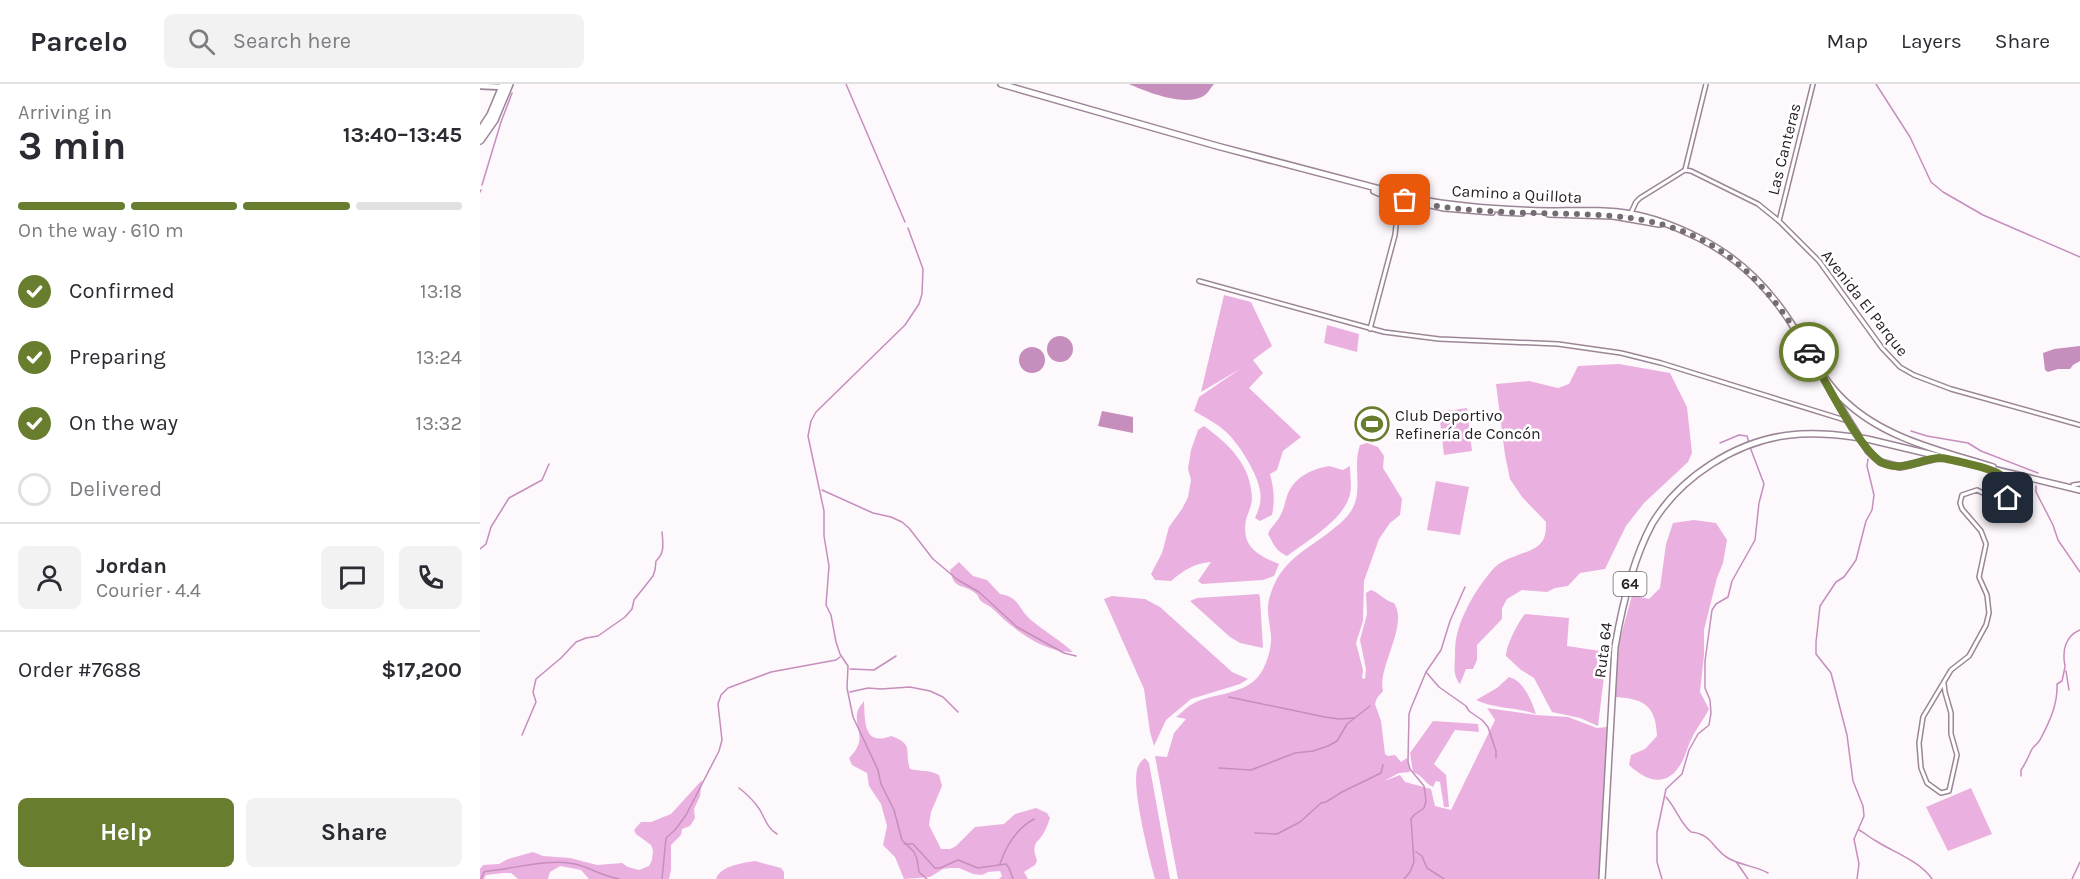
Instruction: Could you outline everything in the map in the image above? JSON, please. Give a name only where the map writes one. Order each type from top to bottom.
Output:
[{"type":"highway","points":[[480,132],[506,85]]},
{"type":"highway","points":[[480,140],[497,115],[506,85]]},
{"type":"main road","name":"Camino a Quillota","points":[[1001,84],[1374,191],[1473,207],[1630,216],[1662,222],[1728,255],[1760,283],[1786,315],[1820,370]]},
{"type":"main road","points":[[480,86],[506,85]]},
{"type":"main road","name":"Camino a Quillota","points":[[1235,151],[1424,205],[1476,211],[1630,216]]},
{"type":"main road","points":[[1374,191],[1392,200],[1398,213]]},
{"type":"main road","points":[[1398,213],[1405,204],[1424,205]]},
{"type":"main road","points":[[1820,370],[1841,397],[1868,420],[1891,432],[1993,468]]},
{"type":"main road","points":[[1820,370],[1851,424],[1875,459],[1884,464],[1905,466],[1941,458]]},
{"type":"main road","points":[[1851,424],[1868,420]]},
{"type":"main road","name":"Ruta 64","points":[[1602,879],[1615,647],[1622,615],[1643,543],[1668,502],[1690,481],[1706,468],[1735,452],[1763,441],[1789,435],[1826,434],[1867,439],[1941,458],[2080,487]]},
{"type":"main road","name":"Ruta 64","points":[[1895,446],[2080,487]]},
{"type":"street","points":[[1630,216],[1640,198],[1685,170],[1706,84]]},
{"type":"street","name":"Las Canteras","points":[[1779,221],[1813,84]]},
{"type":"street","name":"Avenida El Parque","points":[[1685,170],[1751,200],[1779,221],[1815,256],[1882,348],[1900,368],[1951,389],[2080,425]]},
{"type":"street","points":[[1370,329],[1395,235],[1399,196]]},
{"type":"street","points":[[1199,281],[1370,329],[1439,339],[1539,342],[1601,350],[1661,363],[1851,424]]},
{"type":"street","points":[[1944,684],[1951,713],[1950,734],[1957,755],[1949,791],[1941,793],[1933,789],[1923,774],[1919,759],[1923,717],[1951,670],[1969,656],[1988,619],[1989,604],[1979,577],[1986,544],[1981,531],[1962,509],[1960,503],[1962,495],[1977,490],[1999,501],[2005,501],[2008,498],[2011,494],[2008,485],[1993,468]]},
{"type":"shaded area","points":[[1129,84],[1214,84],[1205,95],[1188,100],[1167,97]]},
{"type":"shaded area","points":[[1224,295],[1251,302],[1272,346],[1253,360],[1263,373],[1249,388],[1301,437],[1283,451],[1277,470],[1270,474],[1274,494],[1272,515],[1260,521],[1255,518],[1260,505],[1260,491],[1256,476],[1247,459],[1225,431],[1194,411],[1199,397],[1240,369],[1201,392]]},
{"type":"shaded area","points":[[1327,325],[1359,334],[1357,352],[1324,343]]},
{"type":"shaded area","points":[[1060,336],[1069,340],[1073,349],[1069,358],[1060,362],[1051,358],[1047,349],[1051,340]]},
{"type":"shaded area","points":[[2080,346],[2080,361],[2070,369],[2048,372],[2045,370],[2043,353],[2054,349]]},
{"type":"shaded area","points":[[1032,347],[1041,351],[1045,360],[1041,369],[1032,373],[1023,369],[1019,360],[1023,351]]},
{"type":"shaded area","points":[[1619,364],[1670,373],[1687,407],[1692,453],[1688,462],[1644,503],[1626,526],[1605,569],[1580,573],[1568,586],[1547,592],[1522,590],[1507,599],[1502,608],[1502,619],[1477,645],[1477,660],[1473,669],[1466,669],[1460,684],[1455,672],[1457,634],[1473,597],[1495,567],[1536,547],[1540,544],[1546,531],[1546,522],[1522,497],[1510,479],[1496,384],[1529,381],[1558,388],[1569,384],[1578,366]]},
{"type":"shaded area","points":[[1467,408],[1472,451],[1444,455],[1439,412]]},
{"type":"shaded area","points":[[1102,411],[1133,417],[1133,433],[1098,426]]},
{"type":"shaded area","points":[[1204,426],[1230,448],[1248,475],[1252,498],[1246,520],[1246,537],[1253,549],[1279,564],[1274,576],[1263,580],[1202,584],[1198,581],[1211,562],[1189,568],[1171,581],[1155,580],[1151,574],[1162,553],[1169,527],[1188,497],[1191,480],[1188,469],[1191,450],[1198,430]]},
{"type":"shaded area","points":[[1367,443],[1378,447],[1384,456],[1383,468],[1402,499],[1400,515],[1390,523],[1379,539],[1364,581],[1363,621],[1356,643],[1363,670],[1362,678],[1365,679],[1366,669],[1360,640],[1367,614],[1366,593],[1371,590],[1394,603],[1398,612],[1396,634],[1384,671],[1383,691],[1375,704],[1381,721],[1385,754],[1395,755],[1401,762],[1407,758],[1410,772],[1399,773],[1384,781],[1400,775],[1405,782],[1431,789],[1435,806],[1451,810],[1495,720],[1487,708],[1568,717],[1597,728],[1607,727],[1600,879],[1178,879],[1155,756],[1167,757],[1174,733],[1186,719],[1176,717],[1187,707],[1202,700],[1243,688],[1251,684],[1260,674],[1268,658],[1270,646],[1269,599],[1279,575],[1294,558],[1337,526],[1351,511],[1357,495],[1358,453],[1360,445]]},
{"type":"shaded area","points":[[1329,466],[1343,470],[1350,466],[1351,491],[1346,504],[1324,529],[1287,556],[1276,547],[1268,534],[1269,531],[1280,517],[1287,496],[1298,479],[1316,469]]},
{"type":"shaded area","points":[[1436,481],[1469,487],[1460,535],[1427,530]]},
{"type":"shaded area","points":[[1694,520],[1716,523],[1727,540],[1723,563],[1704,630],[1700,692],[1709,709],[1677,769],[1665,779],[1651,779],[1629,765],[1631,755],[1645,749],[1657,736],[1651,710],[1646,705],[1632,699],[1613,697],[1619,643],[1632,595],[1649,599],[1660,588],[1666,544],[1673,523]]},
{"type":"shaded area","points":[[959,562],[973,576],[987,580],[1000,594],[1015,601],[1031,620],[1073,652],[1051,649],[1029,638],[982,602],[971,590],[957,584],[950,570]]},
{"type":"shaded area","points":[[1259,594],[1263,648],[1240,643],[1230,637],[1190,601],[1197,598]]},
{"type":"shaded area","points":[[1112,596],[1145,599],[1160,607],[1232,672],[1248,679],[1240,684],[1191,699],[1166,720],[1154,746],[1144,689],[1104,599]]},
{"type":"shaded area","points":[[1525,614],[1569,618],[1567,646],[1607,652],[1598,726],[1580,718],[1552,712],[1534,678],[1506,656],[1513,634]]},
{"type":"shaded area","points":[[1509,677],[1523,687],[1536,714],[1476,700],[1497,688]]},
{"type":"shaded area","points":[[864,701],[867,730],[870,735],[875,738],[891,736],[898,739],[906,745],[910,769],[939,775],[942,786],[931,812],[929,825],[941,849],[956,846],[975,827],[1004,824],[1015,814],[1036,808],[1047,813],[1050,818],[1034,848],[1037,861],[1024,872],[1028,879],[999,879],[1002,876],[1000,871],[982,875],[959,868],[950,868],[943,869],[930,877],[904,879],[895,857],[883,845],[887,826],[881,804],[869,786],[867,773],[852,765],[849,758],[858,744],[857,716],[858,709]]},
{"type":"shaded area","points":[[1433,721],[1478,724],[1479,732],[1455,730],[1434,764],[1446,775],[1449,807],[1444,807],[1440,782],[1436,781],[1433,787],[1413,772],[1410,753]]},
{"type":"shaded area","points":[[1145,758],[1149,763],[1170,879],[1155,879],[1142,824],[1136,780],[1138,766]]},
{"type":"shaded area","points":[[702,780],[700,796],[694,809],[695,818],[690,826],[682,829],[681,835],[671,845],[669,879],[589,879],[581,870],[560,866],[550,872],[548,879],[518,879],[511,873],[504,873],[486,875],[484,879],[480,879],[480,869],[483,865],[499,864],[533,852],[543,856],[570,858],[597,865],[622,863],[639,870],[649,866],[653,851],[651,845],[634,830],[641,822],[651,822],[671,814]]},
{"type":"shaded area","points":[[1971,788],[1992,834],[1948,851],[1926,807]]},
{"type":"shaded area","points":[[755,861],[781,868],[784,872],[784,879],[716,879],[727,868]]},
{"type":"waterway","points":[[846,84],[905,222]]},
{"type":"waterway","points":[[1876,84],[1910,137],[1931,182],[1943,192],[1983,215],[2080,257]]},
{"type":"waterway","points":[[482,185],[512,93]]},
{"type":"waterway","points":[[908,228],[923,269],[922,294],[919,304],[905,325],[816,412],[811,421],[808,436],[824,511],[824,536],[829,566],[826,605],[831,615],[840,654],[848,666],[847,688],[853,717],[894,810],[902,840],[914,852],[919,872],[927,879]]},
{"type":"waterway","points":[[1911,431],[1968,443],[1981,451],[2038,473]]},
{"type":"waterway","points":[[1720,443],[1739,435],[1747,436],[1749,443]]},
{"type":"waterway","points":[[1662,879],[1657,862],[1657,832],[1666,789],[1682,774],[1689,750],[1698,734],[1709,725],[1711,713],[1710,700],[1705,688],[1705,661],[1712,610],[1716,604],[1728,597],[1732,581],[1755,540],[1759,503],[1764,484],[1750,447]]},
{"type":"waterway","points":[[1857,879],[1859,864],[1854,839],[1864,816],[1863,806],[1853,781],[1847,735],[1831,673],[1816,654],[1816,642],[1820,606],[1836,582],[1844,577],[1856,560],[1866,521],[1872,510],[1874,495],[1867,466],[1868,459]]},
{"type":"waterway","points":[[480,549],[486,544],[491,527],[509,498],[542,480],[549,464]]},
{"type":"waterway","points":[[2036,486],[2036,492],[2058,540],[2080,572]]},
{"type":"waterway","points":[[822,490],[873,513],[902,522],[933,559],[958,580],[979,592],[1017,627],[1064,653],[1076,656]]},
{"type":"waterway","points":[[522,735],[536,702],[533,692],[536,679],[576,642],[598,636],[625,617],[632,609],[634,600],[653,576],[656,561],[662,551],[662,532]]},
{"type":"waterway","points":[[1404,879],[1414,862],[1411,819],[1424,808],[1426,801],[1424,786],[1410,769],[1408,762],[1409,714],[1426,672],[1441,650],[1450,621],[1465,587]]},
{"type":"waterway","points":[[2065,666],[2064,655],[2068,640],[2080,630]]},
{"type":"waterway","points":[[850,669],[874,670],[896,656]]},
{"type":"waterway","points":[[662,879],[666,838],[686,815],[719,751],[722,740],[718,704],[721,695],[728,688],[771,672],[836,660],[840,657]]},
{"type":"waterway","points":[[2021,776],[2021,770],[2032,749],[2040,740],[2050,718],[2055,705],[2057,684],[2062,681],[2065,667]]},
{"type":"waterway","points":[[2066,671],[2069,690]]},
{"type":"waterway","points":[[1426,672],[1439,687],[1466,706],[1488,727],[1496,758]]},
{"type":"waterway","points":[[850,692],[868,688],[910,687],[930,691],[943,697],[958,712]]},
{"type":"waterway","points":[[1229,697],[1325,717],[1355,718]]},
{"type":"waterway","points":[[1219,768],[1251,770],[1295,753],[1328,746],[1337,741],[1347,724],[1370,706]]},
{"type":"waterway","points":[[1255,833],[1277,834],[1300,822],[1321,803],[1381,773],[1383,765]]},
{"type":"waterway","points":[[739,788],[748,795],[760,810],[769,827],[777,834]]},
{"type":"waterway","points":[[1666,797],[1691,832],[1708,838],[1732,860],[1768,873]]},
{"type":"waterway","points":[[1000,864],[1013,838],[1034,819]]},
{"type":"waterway","points":[[1859,830],[1921,867],[1932,879]]},
{"type":"waterway","points":[[904,844],[913,844],[935,868],[958,860],[978,868],[1006,864],[1013,879]]},
{"type":"waterway","points":[[1416,852],[1422,856],[1427,868],[1444,879]]},
{"type":"waterway","points":[[481,879],[487,871],[554,862],[575,864],[619,879]]},
{"type":"waterway","points":[[2072,879],[2080,862]]},
{"type":"waterway","points":[[1737,863],[1748,879]]},
{"type":"way so far","points":[[1405,200],[1424,205],[1476,211],[1612,216],[1674,228],[1707,242],[1746,270],[1780,306],[1809,352]]},
{"type":"place","name":"Club Deportivo Refinería de Concón","points":[[1372,424]]},
{"type":"route","points":[[1809,352],[1850,422],[1875,459],[1884,464],[1900,467],[1941,458],[1994,470],[2005,480],[2011,490],[2008,498]]}]
